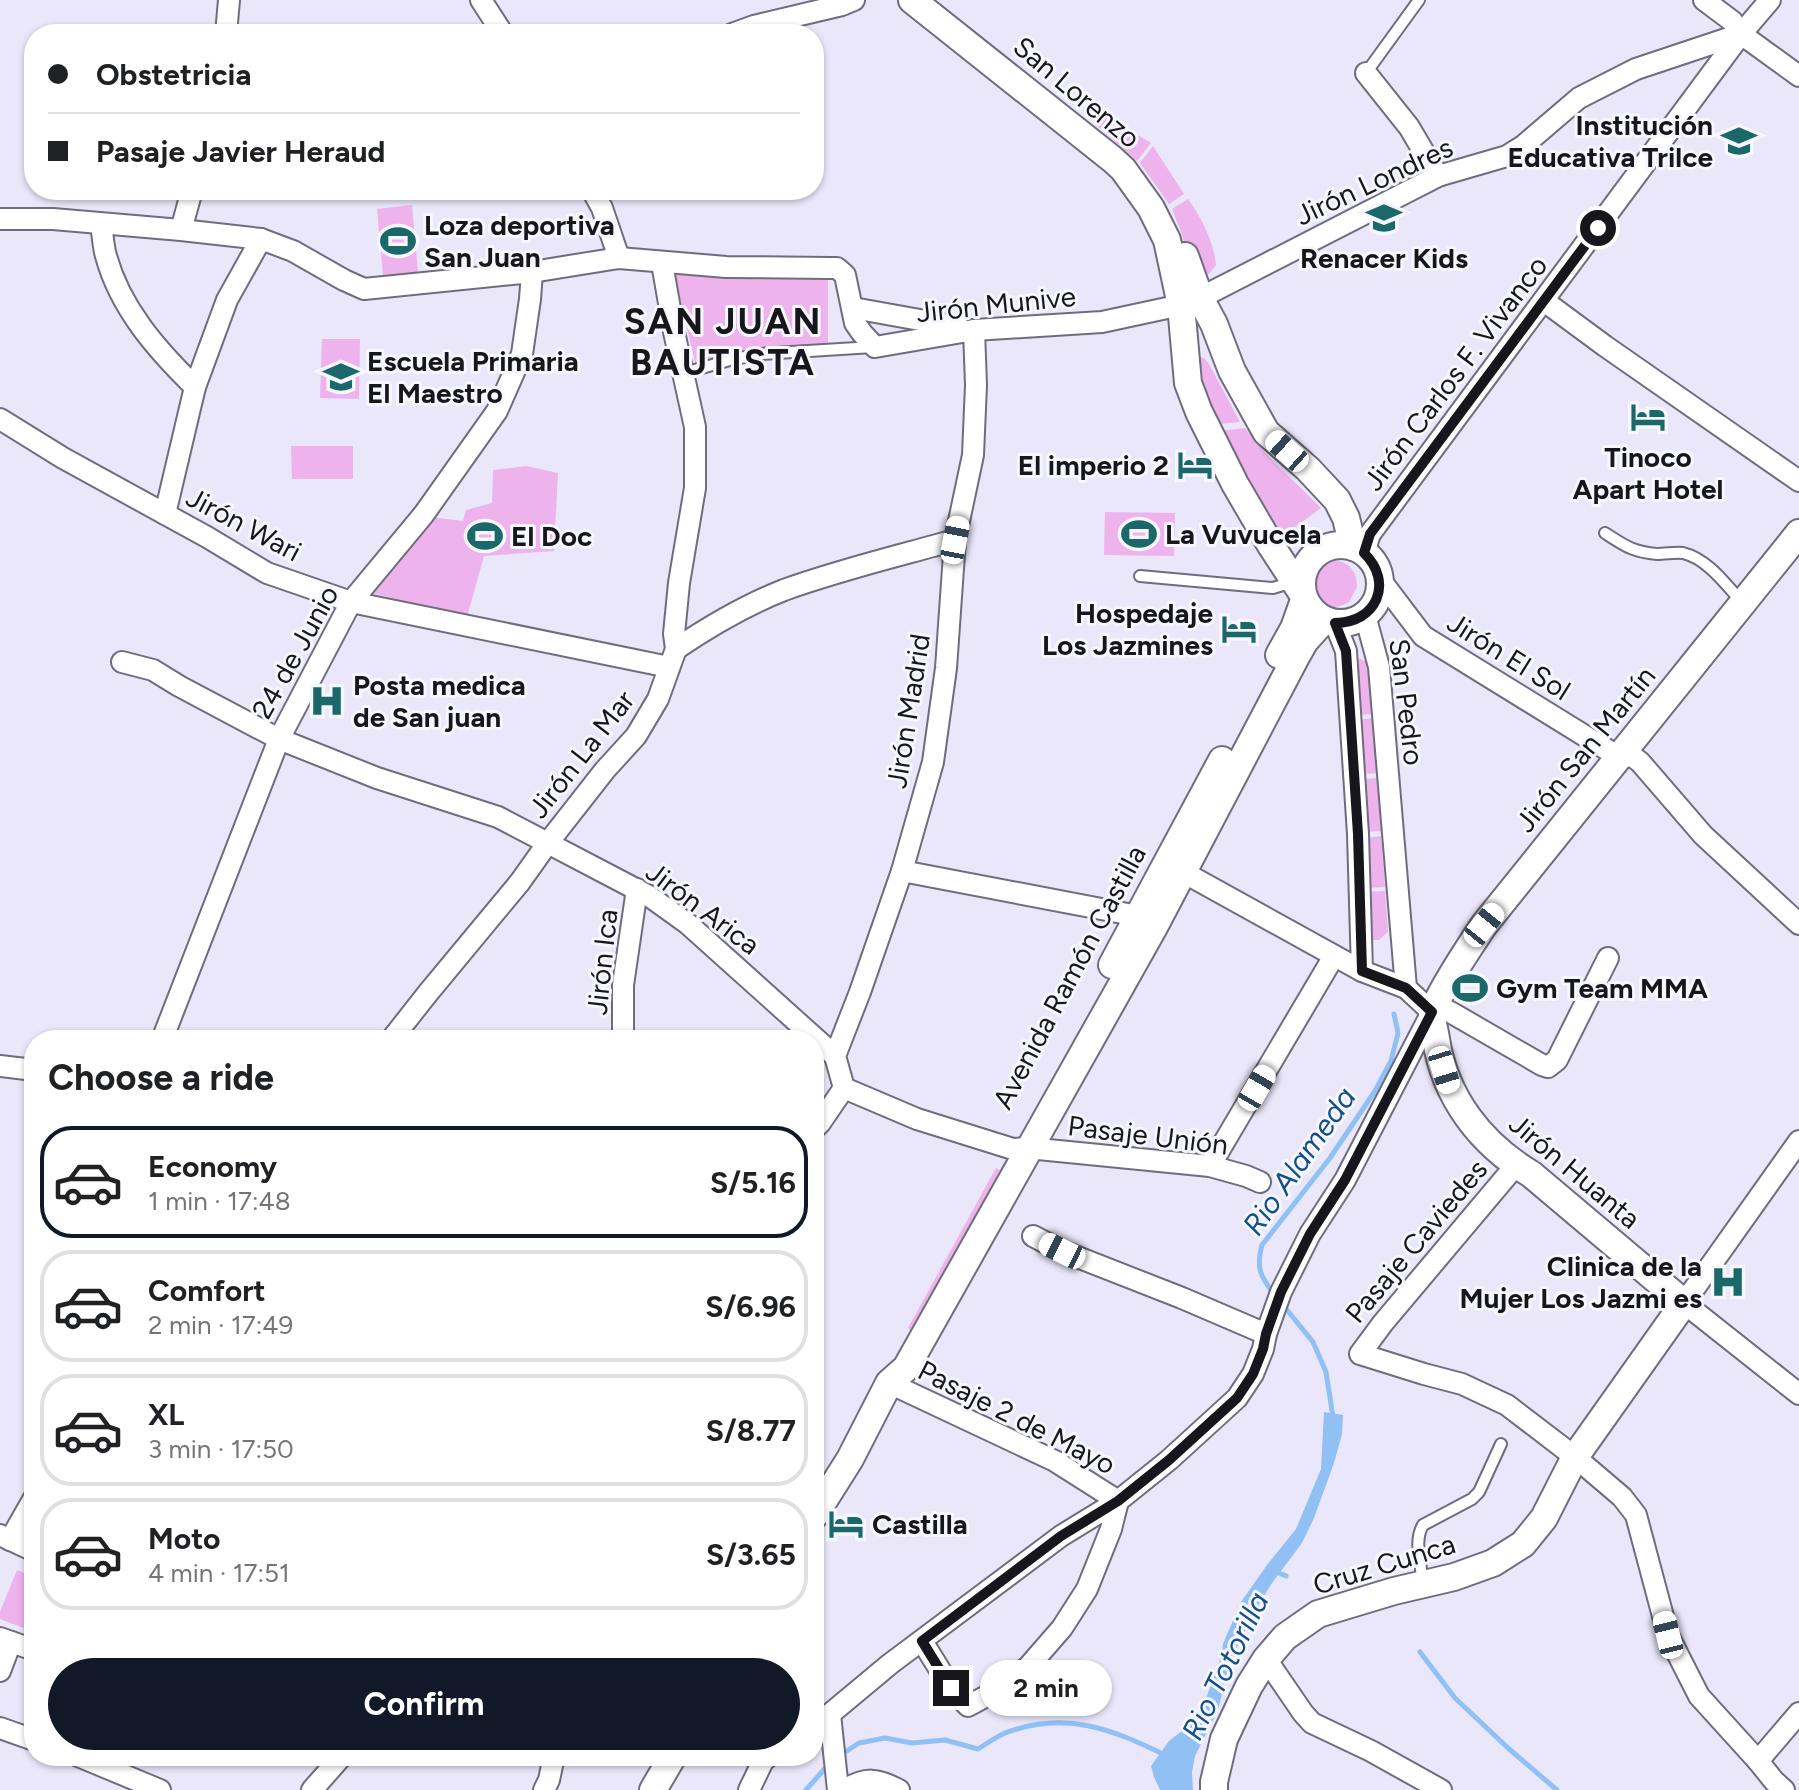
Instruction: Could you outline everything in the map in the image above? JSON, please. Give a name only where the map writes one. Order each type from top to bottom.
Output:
[{"type":"street","points":[[481,0],[497,24]]},
{"type":"street","name":"San Lorenzo","points":[[912,0],[1123,169],[1151,208],[1190,301]]},
{"type":"street","name":"San Lorenzo","points":[[935,0],[1135,165],[1167,210],[1177,230],[1190,301]]},
{"type":"street","points":[[1704,0],[1732,21],[1741,34],[1799,76]]},
{"type":"street","name":"Jirón Carlos F. Vivanco","points":[[1358,550],[1741,34],[1770,0]]},
{"type":"street","points":[[226,1],[226,24]]},
{"type":"street","points":[[762,24],[845,2]]},
{"type":"street","name":"Jirón Londres","points":[[1190,301],[1438,176],[1507,156],[1579,98],[1636,69],[1741,34]]},
{"type":"street","points":[[1366,73],[1409,127],[1438,176]]},
{"type":"street","points":[[181,230],[189,200]]},
{"type":"street","points":[[597,200],[619,258]]},
{"type":"street","points":[[0,219],[53,219],[261,239],[293,251],[364,289],[532,272],[619,258],[726,267],[837,268],[845,275],[855,323],[875,347]]},
{"type":"street","points":[[101,225],[113,278],[139,325],[195,387]]},
{"type":"street","points":[[165,514],[195,387],[227,300],[261,239]]},
{"type":"street","name":"Jirón La Mar","points":[[399,1030],[520,882],[605,770],[636,736],[658,699],[673,658],[679,583],[695,488],[695,427],[662,263]]},
{"type":"street","name":"24 de Junio","points":[[166,1030],[279,739],[351,602],[424,514],[497,411],[522,354],[532,272]]},
{"type":"street","points":[[1190,301],[1214,324],[1232,371],[1266,432],[1337,500],[1358,550]]},
{"type":"street","points":[[1190,301],[1188,383],[1199,412],[1235,484],[1309,608],[1330,622],[1356,620],[1374,605],[1379,592],[1379,578],[1371,560],[1358,550],[1343,545],[1333,546],[1315,555],[1303,572],[1301,591]]},
{"type":"street","name":"Jirón Munive","points":[[875,347],[974,330],[1102,322],[1190,301]]},
{"type":"street","points":[[1544,301],[1799,481]]},
{"type":"street","points":[[853,308],[974,330]]},
{"type":"street","name":"Jirón Madrid","points":[[835,1056],[902,871],[933,762],[949,637],[955,540],[973,455],[976,385],[974,330]]},
{"type":"street","name":"Jirón Wari","points":[[0,419],[267,573],[351,602],[673,658]]},
{"type":"street","name":"Jirón San Martín","points":[[1434,1009],[1484,925],[1799,533]]},
{"type":"street","points":[[673,658],[733,614],[781,592],[825,576],[955,540]]},
{"type":"street","name":"Jirón El Sol","points":[[1379,578],[1423,636],[1619,757],[1632,756],[1640,762],[1703,835],[1799,924]]},
{"type":"street","name":"Avenida Ramón Castilla","points":[[1021,1149],[1138,916],[1294,628],[1301,591]]},
{"type":"street","name":"San Pedro","points":[[1365,615],[1379,667],[1406,988]]},
{"type":"street","name":"Avenida Ramón Castilla","points":[[824,1500],[850,1459],[889,1383],[891,1362],[1021,1149],[1183,872],[1305,641],[1330,622]]},
{"type":"street","name":"San Pedro","points":[[1330,622],[1346,651],[1358,834],[1362,971]]},
{"type":"street","name":"Jirón Arica","points":[[122,662],[153,670],[279,739],[377,778],[498,817],[637,889],[688,924],[806,1030]]},
{"type":"street","points":[[902,871],[1138,916]]},
{"type":"street","points":[[1183,872],[1362,971],[1406,988],[1434,1009],[1548,1067],[1557,1060],[1608,958]]},
{"type":"street","name":"Jirón Ica","points":[[623,1030],[623,985],[637,889]]},
{"type":"street","points":[[1210,1166],[1334,956]]},
{"type":"street","points":[[899,1790],[882,1781],[867,1780],[840,1785],[826,1724],[890,1664],[1061,1536],[1118,1501],[1237,1398],[1253,1374],[1281,1292],[1310,1234],[1345,1180],[1434,1009]]},
{"type":"street","name":"Jirón Huanta","points":[[1434,1009],[1438,1051],[1449,1089],[1485,1140],[1531,1174],[1684,1303]]},
{"type":"street","name":"Jirón Arica","points":[[824,1046],[835,1056]]},
{"type":"street","points":[[835,1056],[844,1088]]},
{"type":"street","points":[[0,1066],[24,1069]]},
{"type":"street","points":[[844,1088],[917,1119],[1021,1149]]},
{"type":"street","points":[[824,1117],[844,1088]]},
{"type":"street","points":[[1799,1141],[1684,1303],[1799,1394]]},
{"type":"street","name":"Pasaje Unión","points":[[1021,1149],[1210,1166],[1260,1182]]},
{"type":"street","name":"Pasaje Caviedes","points":[[1516,1165],[1360,1354],[1462,1384],[1507,1405],[1575,1457]]},
{"type":"street","points":[[1033,1236],[1062,1251],[1266,1334]]},
{"type":"street","name":"Cruz Cunca","points":[[1214,1790],[1224,1739],[1249,1686],[1285,1637],[1318,1614],[1422,1583],[1454,1577],[1493,1563],[1523,1544],[1544,1518],[1575,1457],[1684,1303]]},
{"type":"street","name":"Pasaje 2 de Mayo","points":[[889,1383],[1055,1461],[1118,1501]]},
{"type":"street","points":[[1575,1457],[1622,1497],[1636,1515],[1668,1635],[1699,1696],[1784,1790]]},
{"type":"street","points":[[922,1641],[951,1688],[968,1706],[992,1693],[1028,1667],[1062,1628],[1087,1589],[1111,1529],[1118,1501]]},
{"type":"street","points":[[24,1512],[5,1538],[24,1547]]},
{"type":"street","points":[[0,1671],[5,1640],[24,1647]]},
{"type":"street","points":[[1266,1659],[1312,1723],[1441,1790]]},
{"type":"street","points":[[1758,1761],[1799,1713]]},
{"type":"street","points":[[0,1728],[24,1736]]},
{"type":"street","points":[[102,1766],[160,1790]]},
{"type":"street","points":[[312,1790],[334,1766]]},
{"type":"street","points":[[544,1790],[552,1766]]},
{"type":"street","points":[[653,1790],[667,1766]]},
{"type":"street","points":[[749,1790],[761,1766]]},
{"type":"lane","points":[[1366,73],[1419,0]]},
{"type":"lane","points":[[684,373],[760,354],[875,347]]},
{"type":"lane","points":[[1605,533],[1634,551],[1682,553],[1699,560],[1744,603]]},
{"type":"lane","points":[[1140,576],[1301,591]]},
{"type":"lane","points":[[1422,1583],[1419,1531],[1423,1525],[1472,1499],[1479,1492],[1501,1444]]},
{"type":"shaded area","points":[[1103,114],[1151,143],[1137,161],[1095,124]]},
{"type":"shaded area","points":[[1153,146],[1184,194],[1169,204],[1140,163]]},
{"type":"shaded area","points":[[1188,199],[1213,248],[1216,265],[1209,274],[1202,274],[1190,261],[1172,209]]},
{"type":"shaded area","name":"Loza deportiva San Juan","points":[[412,205],[418,272],[383,276],[377,209]]},
{"type":"shaded area","points":[[673,270],[828,275],[828,347],[696,366]]},
{"type":"shaded area","points":[[322,339],[360,339],[359,399],[320,398]]},
{"type":"shaded area","points":[[1196,356],[1204,358],[1209,364],[1240,422],[1208,425]]},
{"type":"shaded area","points":[[1245,428],[1267,455],[1321,508],[1275,542],[1211,432]]},
{"type":"shaded area","points":[[291,446],[353,446],[353,479],[292,479]]},
{"type":"shaded area","name":"El Doc","points":[[526,466],[558,473],[554,551],[484,556],[467,617],[368,592],[430,517],[463,521],[466,510],[492,503],[493,470]]},
{"type":"shaded area","name":"La Vuvucela","points":[[1105,512],[1175,513],[1174,556],[1104,555]]},
{"type":"shaded area","points":[[1334,560],[1351,568],[1357,587],[1349,602],[1336,607],[1325,606],[1317,600],[1311,582],[1313,573],[1321,565]]},
{"type":"shaded area","points":[[1360,659],[1369,666],[1374,714],[1357,715],[1356,661]]},
{"type":"shaded area","points":[[1374,718],[1380,773],[1360,774],[1357,720]]},
{"type":"shaded area","points":[[1379,778],[1382,831],[1365,832],[1361,779]]},
{"type":"shaded area","points":[[1381,836],[1385,887],[1365,888],[1365,838]]},
{"type":"shaded area","points":[[1385,891],[1388,932],[1379,940],[1371,940],[1365,892]]},
{"type":"shaded area","points":[[996,1168],[1000,1170],[911,1331],[908,1328]]},
{"type":"shaded area","points":[[17,1570],[24,1573],[24,1628],[0,1619]]},
{"type":"water","name":"Rio Totorilla","points":[[1324,1412],[1343,1415],[1342,1434],[1314,1518],[1302,1543],[1256,1609],[1236,1649],[1218,1710],[1195,1756],[1193,1790],[1160,1790],[1151,1766],[1169,1741],[1201,1712],[1223,1644],[1241,1602],[1296,1529],[1321,1469]]},
{"type":"waterway","name":"Rio Alameda","points":[[1274,1294],[1260,1271],[1262,1245],[1330,1158],[1375,1091],[1391,1061],[1398,1033],[1394,1014]]},
{"type":"waterway","name":"Rio Alameda","points":[[1283,1305],[1313,1342],[1326,1372],[1333,1417]]},
{"type":"waterway","points":[[1272,1570],[1286,1576]]},
{"type":"waterway","points":[[1420,1652],[1455,1698],[1557,1790]]},
{"type":"waterway","points":[[839,1756],[859,1743],[885,1738],[912,1743],[945,1740],[978,1749],[1005,1733],[1048,1723],[1069,1723],[1108,1731],[1167,1756]]},
{"type":"waterway","points":[[806,1790],[828,1765]]},
{"type":"place","name":"Institución Educativa Trilce","points":[[1739,141]]},
{"type":"place","name":"Renacer Kids","points":[[1384,218]]},
{"type":"place","name":"Loza deportiva San Juan","points":[[398,241]]},
{"type":"place","name":"Escuela Primaria El Maestro","points":[[341,377]]},
{"type":"place","name":"Tinoco Apart Hotel","points":[[1648,417]]},
{"type":"place","name":"El imperio 2","points":[[1195,465]]},
{"type":"place","name":"La Vuvucela","points":[[1139,534]]},
{"type":"place","name":"El Doc","points":[[485,536]]},
{"type":"place","name":"Hospedaje Los Jazmines","points":[[1239,629]]},
{"type":"place","name":"Posta medica de San juan","points":[[327,701]]},
{"type":"place","name":"Gym Team MMA","points":[[1470,988]]},
{"type":"place","name":"Clinica de la Mujer Los Jazmi es","points":[[1728,1282]]},
{"type":"place","name":"Castilla","points":[[846,1524]]},
{"type":"district","name":"SAN JUAN BAUTISTA","points":[[723,342]]},
{"type":"route","points":[[951,1688],[922,1641],[1061,1536],[1118,1501],[1237,1398],[1253,1374],[1281,1292],[1310,1234],[1345,1180],[1432,1012],[1406,988],[1362,971],[1358,834],[1346,651],[1335,623],[1356,620],[1374,605],[1379,592],[1379,578],[1377,569],[1364,553],[1370,534],[1598,228]]}]
